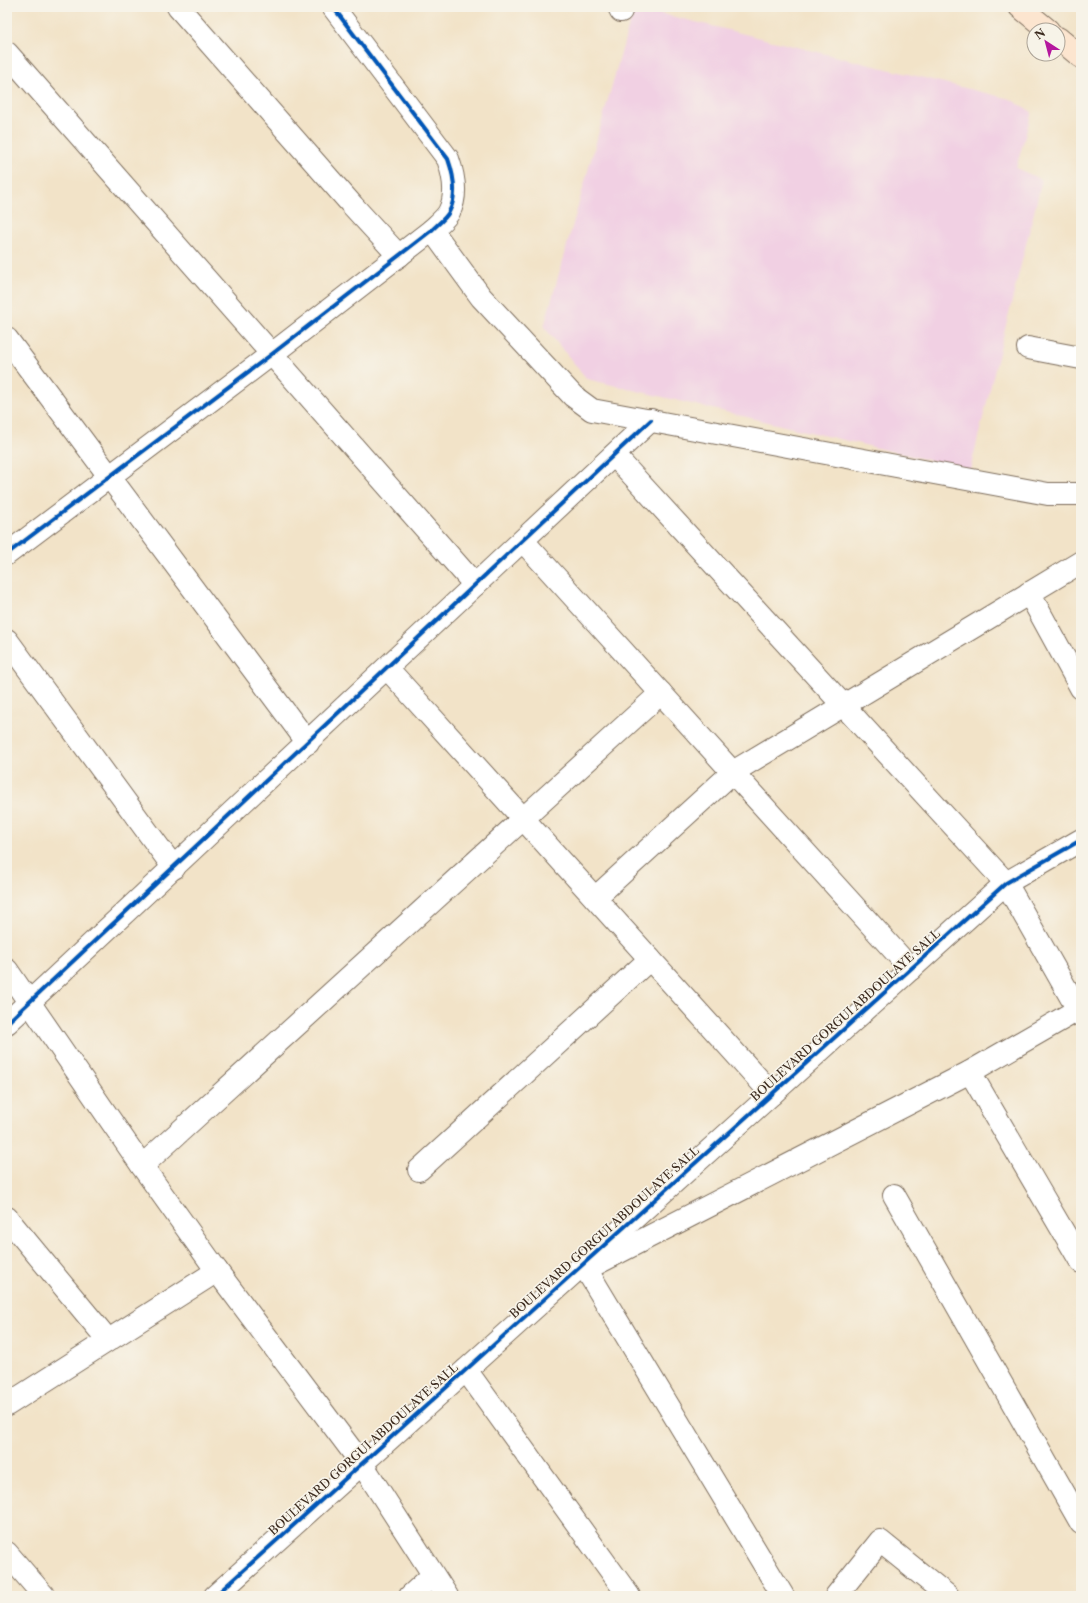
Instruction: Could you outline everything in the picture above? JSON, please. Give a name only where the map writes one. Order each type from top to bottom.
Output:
[{"type":"main road","points":[[1020,7],[1038,22]]},
{"type":"main road","points":[[1066,45],[1081,57]]},
{"type":"street","points":[[178,7],[353,206],[399,256]]},
{"type":"street","points":[[7,554],[399,256],[432,230],[449,212],[455,193],[452,171],[448,159],[333,7]]},
{"type":"street","points":[[7,53],[475,585]]},
{"type":"street","points":[[432,230],[481,297],[572,396],[592,410],[1048,494],[1081,494]]},
{"type":"street","points":[[8,342],[308,743]]},
{"type":"street","points":[[1028,348],[1081,358]]},
{"type":"street","points":[[7,1023],[308,743],[651,420]]},
{"type":"street","points":[[614,455],[1006,883],[1080,1011],[970,1072],[584,1267],[782,1596]]},
{"type":"street","points":[[523,541],[911,969]]},
{"type":"street","points":[[595,898],[733,772],[1081,562]]},
{"type":"street","points":[[1029,593],[1081,688]]},
{"type":"street","points":[[7,640],[174,868]]},
{"type":"street","points":[[387,668],[772,1094]]},
{"type":"street","points":[[142,1166],[661,693]]},
{"type":"street","name":"BOULEVARD GORGUI ABDOULAYE SALL","points":[[215,1596],[466,1370],[584,1267],[772,1094],[1006,883],[1081,840]]},
{"type":"street","points":[[419,1170],[650,959]]},
{"type":"street","points":[[7,970],[142,1166],[217,1271],[362,1464],[447,1596]]},
{"type":"street","points":[[970,1072],[1081,1262]]},
{"type":"street","points":[[894,1195],[1081,1523]]},
{"type":"street","points":[[7,1218],[108,1340]]},
{"type":"street","points":[[7,1405],[217,1271]]},
{"type":"street","points":[[466,1370],[629,1596]]},
{"type":"street","points":[[836,1596],[880,1541],[948,1596]]},
{"type":"street","points":[[7,1553],[44,1596]]},
{"type":"street","points":[[410,1596],[433,1575]]},
{"type":"shaded area","points":[[634,7],[1010,99],[1032,112],[1016,168],[1042,180],[970,470],[587,379],[544,327]]},
{"type":"cycle path","points":[[7,554],[272,354],[432,230],[449,212],[452,206],[454,186],[448,159],[333,7]]},
{"type":"cycle path","points":[[7,1023],[651,420]]},
{"type":"cycle path","points":[[215,1596],[1006,883],[1081,840]]}]
